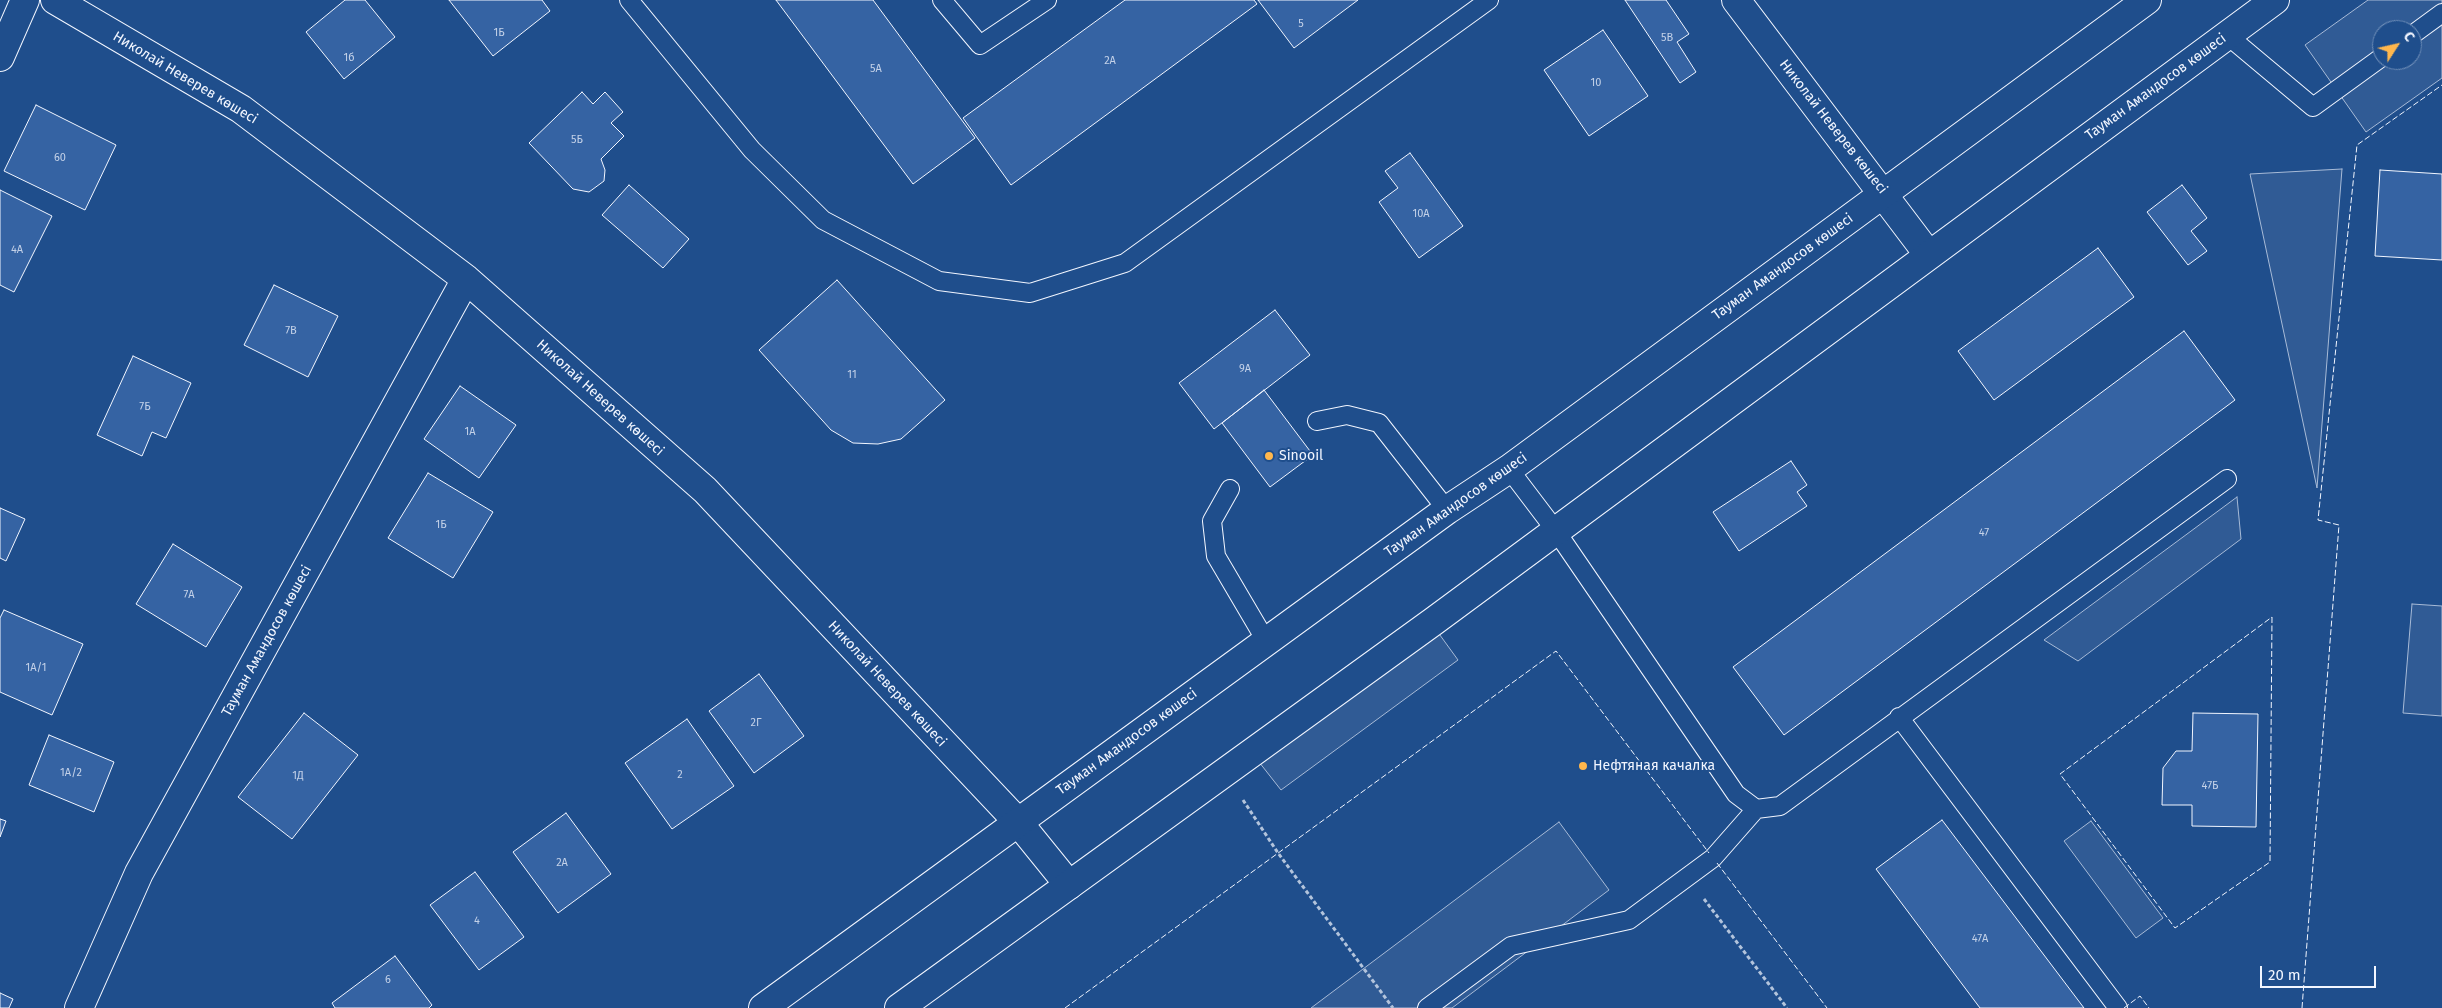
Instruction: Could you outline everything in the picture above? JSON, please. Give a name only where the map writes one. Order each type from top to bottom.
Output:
[{"type":"main road","points":[[0,57],[26,0]]},
{"type":"main road","name":"Николай Неверев көшесі","points":[[55,0],[241,108],[466,279],[705,490],[1018,822],[1069,885]]},
{"type":"main road","name":"Николай Неверев көшесі","points":[[1736,0],[1884,193],[1928,254]]},
{"type":"main road","name":"Тауман Амандосов көшесі","points":[[763,1008],[1447,510],[1509,469],[2147,0]]},
{"type":"main road","name":"Тауман Амандосов көшесі","points":[[914,1004],[1069,885],[1556,531],[1928,254],[2275,0]]},
{"type":"main road","name":"Тауман Амандосов көшесі","points":[[79,1008],[139,873],[466,279]]},
{"type":"lane","points":[[629,0],[752,150],[823,220],[939,281],[1030,293],[1125,263],[1489,0]]},
{"type":"lane","points":[[942,0],[980,45],[1047,0]]},
{"type":"lane","points":[[2422,28],[2442,13]]},
{"type":"lane","points":[[2227,35],[2314,107],[2372,64]]},
{"type":"lane","points":[[1317,421],[1347,415],[1379,423],[1447,510]]},
{"type":"lane","points":[[1509,469],[1556,531],[1736,794],[1756,809]]},
{"type":"lane","points":[[1427,1008],[1511,946],[1629,920],[1713,858],[1756,809],[1780,806],[2227,478]]},
{"type":"lane","points":[[1230,489],[1212,520],[1216,556],[1266,642]]},
{"type":"lane","points":[[1899,717],[2118,1008]]},
{"type":"path","points":[[1225,773],[1278,853],[1393,1008]]},
{"type":"path","points":[[1687,876],[1787,1008]]},
{"type":"shaded area","points":[[2368,0],[2442,0],[2442,78],[2366,132],[2305,45]]},
{"type":"shaded area","points":[[2342,169],[2317,488],[2250,174]]},
{"type":"shaded area","points":[[2237,497],[2241,539],[2078,661],[2044,640]]},
{"type":"shaded area","points":[[2412,604],[2442,606],[2442,716],[2403,713]]},
{"type":"shaded area","points":[[1437,631],[1458,660],[1281,790],[1259,762]]},
{"type":"shaded area","points":[[2091,821],[2163,918],[2136,938],[2064,841]]},
{"type":"shaded area","points":[[1559,822],[1609,890],[1452,1008],[1311,1008]]},
{"type":"building","points":[[345,0],[365,0],[395,37],[344,79],[306,32]]},
{"type":"building","points":[[449,0],[542,0],[550,11],[493,56]]},
{"type":"building","points":[[776,0],[873,0],[975,138],[913,184]]},
{"type":"building","points":[[1125,0],[1254,0],[1257,4],[1011,185],[963,118]]},
{"type":"building","points":[[1258,0],[1358,0],[1294,48]]},
{"type":"building","points":[[1625,0],[1666,0],[1689,34],[1677,42],[1696,72],[1680,83]]},
{"type":"building","points":[[1603,30],[1648,96],[1589,136],[1544,70]]},
{"type":"building","points":[[582,92],[593,104],[605,92],[623,112],[611,123],[624,136],[601,159],[605,170],[604,181],[589,192],[573,189],[529,143]]},
{"type":"building","points":[[36,105],[116,145],[85,210],[4,171]]},
{"type":"building","points":[[1410,153],[1463,226],[1419,258],[1379,202],[1398,188],[1385,171]]},
{"type":"building","points":[[2380,170],[2442,174],[2442,260],[2375,256]]},
{"type":"building","points":[[629,185],[689,239],[663,268],[602,215]]},
{"type":"building","points":[[2182,185],[2207,218],[2191,231],[2207,251],[2188,265],[2147,212]]},
{"type":"building","points":[[0,190],[52,216],[14,292],[0,285]]},
{"type":"building","points":[[2098,248],[2134,297],[1994,400],[1958,351]]},
{"type":"building","points":[[837,280],[945,400],[901,439],[878,444],[853,443],[831,430],[759,350]]},
{"type":"building","points":[[274,285],[338,316],[308,377],[244,345]]},
{"type":"building","points":[[1275,310],[1310,355],[1214,429],[1179,383]]},
{"type":"building","points":[[2184,331],[2235,400],[1784,735],[1733,667]]},
{"type":"building","points":[[133,356],[191,383],[166,438],[152,432],[142,456],[97,435]]},
{"type":"building","points":[[460,386],[516,425],[479,478],[424,439]]},
{"type":"building","points":[[1264,390],[1313,455],[1270,487],[1222,423]]},
{"type":"building","points":[[1791,461],[1807,485],[1797,492],[1807,506],[1739,551],[1713,512]]},
{"type":"building","points":[[428,473],[493,512],[453,578],[388,538]]},
{"type":"building","points":[[0,508],[25,519],[6,561],[0,558]]},
{"type":"building","points":[[173,544],[242,587],[206,647],[136,604]]},
{"type":"building","points":[[4,610],[83,644],[52,715],[0,692],[0,618]]},
{"type":"building","points":[[759,674],[804,736],[754,773],[709,711]]},
{"type":"building","points":[[304,713],[358,755],[292,839],[238,797]]},
{"type":"building","points":[[2193,713],[2258,714],[2256,827],[2192,826],[2192,805],[2162,805],[2163,768],[2176,751],[2192,751]]},
{"type":"building","points":[[687,719],[734,786],[672,829],[625,763]]},
{"type":"building","points":[[49,735],[114,762],[94,812],[29,785]]},
{"type":"building","points":[[566,813],[611,874],[558,913],[513,852]]},
{"type":"building","points":[[0,819],[6,821],[0,837]]},
{"type":"building","points":[[1942,820],[2084,1008],[1980,1008],[1876,869]]},
{"type":"building","points":[[475,872],[524,937],[479,970],[430,905]]},
{"type":"building","points":[[395,956],[432,1005],[429,1008],[335,1008],[332,1003]]},
{"type":"building","points":[[0,993],[13,999],[9,1008],[0,1008]]},
{"type":"fence","points":[[2302,1008],[2339,525],[2318,520],[2357,145],[2442,85]]},
{"type":"fence","points":[[2272,617],[2270,862],[2175,928],[2060,774],[2272,617]]},
{"type":"fence","points":[[1065,1008],[1556,651],[1709,853]]},
{"type":"fence","points":[[1717,863],[1827,1008]]},
{"type":"fence","points":[[2124,1008],[2140,996],[2149,1008]]},
{"type":"place","name":"Sinooil","points":[[1269,456]]},
{"type":"place","name":"Нефтяная качалка","points":[[1583,766]]}]
